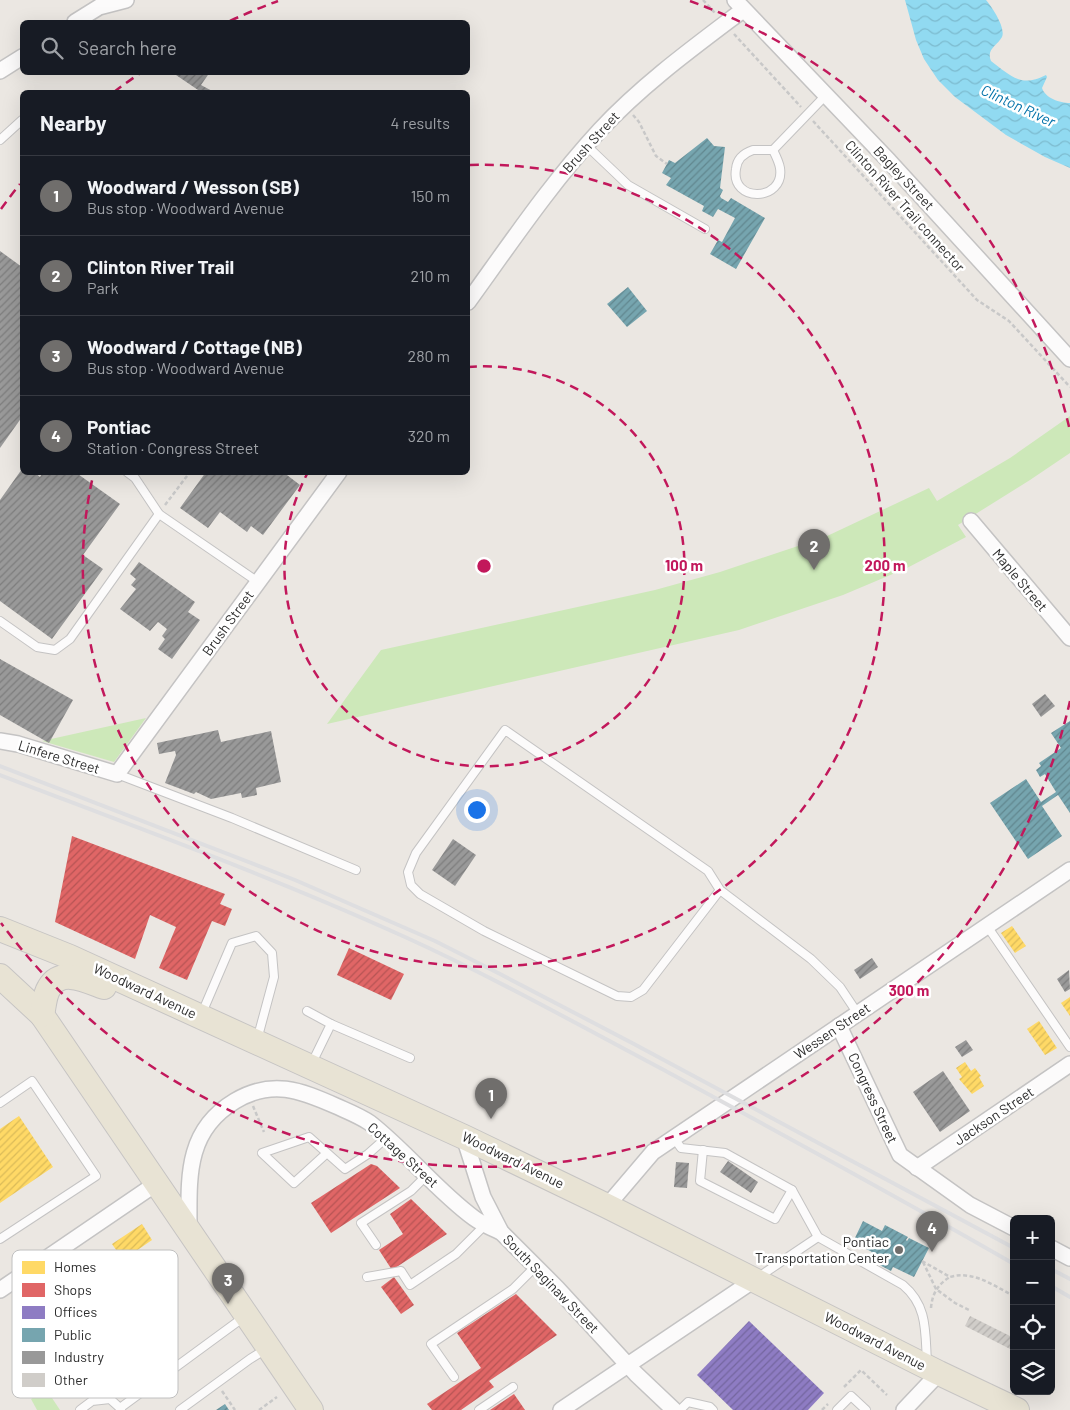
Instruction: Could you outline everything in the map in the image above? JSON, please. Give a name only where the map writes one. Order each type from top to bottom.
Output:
[{"type":"main road","name":"Woodward Avenue","points":[[0,929],[70,957],[464,1137],[1017,1410]]},
{"type":"main road","points":[[0,976],[42,1015],[311,1410]]},
{"type":"main road","points":[[42,1015],[49,988],[54,982],[62,977],[76,977],[156,1006],[201,1017]]},
{"type":"street","points":[[78,20],[99,7],[126,0]]},
{"type":"street","name":"Bagley Street","points":[[739,5],[895,168],[1070,359]]},
{"type":"street","name":"Brush Street","points":[[470,299],[554,184],[586,145],[644,88],[739,5]]},
{"type":"street","points":[[0,72],[20,58]]},
{"type":"street","name":"Brush Street","points":[[117,774],[337,475]]},
{"type":"street","name":"Maple Street","points":[[971,520],[1070,638]]},
{"type":"street","name":"Linfere Street","points":[[0,740],[117,774]]},
{"type":"street","name":"Wessen Street","points":[[607,1206],[654,1152],[1070,870]]},
{"type":"street","name":"Congress Street","points":[[839,1026],[896,1147],[905,1159],[970,1205],[1010,1226]]},
{"type":"street","name":"Jackson Street","points":[[917,1168],[1070,1064]]},
{"type":"street","name":"Cottage Street","points":[[189,1230],[190,1170],[194,1150],[199,1138],[206,1127],[222,1110],[248,1094],[275,1088],[304,1092],[361,1118],[386,1138],[475,1219],[501,1232]]},
{"type":"street","name":"South Saginaw Street","points":[[464,1137],[483,1196],[501,1232],[674,1410]]},
{"type":"street","points":[[59,1250],[158,1183]]},
{"type":"street","points":[[1055,1250],[1069,1257]]},
{"type":"street","points":[[561,1410],[754,1280]]},
{"type":"street","points":[[0,1290],[12,1282]]},
{"type":"street","points":[[904,1410],[933,1370]]},
{"type":"lane","points":[[773,150],[780,170],[778,183],[767,193],[760,195],[746,192],[736,180],[736,165],[740,158],[753,150],[773,150],[826,95]]},
{"type":"lane","points":[[0,140],[20,122]]},
{"type":"lane","points":[[586,145],[628,185],[706,229]]},
{"type":"lane","points":[[130,475],[159,514],[258,582]]},
{"type":"lane","points":[[0,621],[38,647],[55,650],[70,639],[159,514]]},
{"type":"lane","points":[[720,890],[643,990],[631,997],[617,996],[484,931],[420,894],[411,885],[408,872],[416,853],[505,730],[708,871],[720,890],[811,958],[840,987],[858,1014]]},
{"type":"lane","points":[[117,774],[232,818],[356,870]]},
{"type":"lane","points":[[987,926],[1070,1047]]},
{"type":"lane","points":[[201,1017],[232,944],[256,936],[272,953],[274,977],[256,1042]]},
{"type":"lane","points":[[307,1010],[331,1024],[410,1058]]},
{"type":"lane","points":[[310,1066],[331,1024]]},
{"type":"lane","points":[[0,1104],[32,1082],[96,1176],[0,1239]]},
{"type":"lane","points":[[327,1153],[294,1183],[262,1153],[309,1137],[327,1153],[345,1169],[368,1154],[386,1138]]},
{"type":"lane","points":[[674,1138],[681,1148],[726,1153],[792,1190],[818,1237],[903,1285],[914,1294],[925,1322],[933,1370]]},
{"type":"lane","points":[[703,1150],[700,1180],[775,1219],[792,1190]]},
{"type":"lane","points":[[376,1245],[361,1223],[410,1191],[426,1176]]},
{"type":"lane","points":[[367,1276],[401,1271],[410,1285],[456,1254],[486,1224]]},
{"type":"lane","points":[[754,1280],[818,1237]]},
{"type":"lane","points":[[454,1377],[431,1344],[510,1292],[536,1266]]},
{"type":"lane","points":[[178,1366],[247,1315]]},
{"type":"lane","points":[[180,1410],[250,1358],[269,1348]]},
{"type":"lane","points":[[480,1410],[513,1387]]},
{"type":"lane","points":[[837,1410],[851,1396],[866,1410]]},
{"type":"lane","points":[[80,1410],[92,1401],[110,1399],[121,1409],[136,1398]]},
{"type":"lane","points":[[680,1410],[688,1402],[710,1407],[714,1410]]},
{"type":"path","points":[[703,0],[718,17]]},
{"type":"path","name":"Clinton River Trail connector","points":[[731,31],[977,300],[1010,321],[1070,387]]},
{"type":"path","points":[[631,114],[639,122],[656,156],[667,164]]},
{"type":"path","points":[[159,514],[188,475]]},
{"type":"path","points":[[248,1094],[264,1132]]},
{"type":"path","points":[[950,1277],[922,1261],[936,1289],[955,1303],[971,1311]]},
{"type":"path","points":[[936,1289],[950,1277],[963,1274],[974,1276],[1010,1294]]},
{"type":"path","points":[[217,1383],[235,1410]]},
{"type":"path","points":[[259,1410],[278,1397]]},
{"type":"green space","points":[[1070,416],[1070,453],[958,525],[966,537],[907,568],[843,595],[739,630],[327,724],[381,650],[655,590],[720,572],[825,537],[929,488],[937,501],[1010,458]]},
{"type":"green space","points":[[146,718],[114,762],[42,741]]},
{"type":"green space","points":[[52,1398],[60,1410],[37,1410],[31,1399]]},
{"type":"water","name":"Clinton River","points":[[905,0],[986,0],[998,18],[1003,33],[990,53],[991,61],[1011,75],[1023,80],[1037,79],[1046,75],[1047,77],[1042,88],[1046,95],[1058,101],[1070,103],[1070,168],[1045,157],[1006,135],[955,97],[938,80],[924,59],[916,40]]},
{"type":"building: Homes","points":[[1012,926],[1026,946],[1015,953],[1001,933]]},
{"type":"building: Homes","points":[[1070,997],[1070,1016],[1061,1003]]},
{"type":"building: Homes","points":[[1039,1021],[1057,1048],[1045,1055],[1027,1029]]},
{"type":"building: Homes","points":[[965,1062],[971,1071],[975,1068],[981,1076],[979,1077],[984,1086],[972,1094],[959,1079],[962,1077],[956,1068]]},
{"type":"building: Homes","points":[[19,1116],[53,1167],[0,1203],[0,1129]]},
{"type":"building: Homes","points":[[142,1224],[152,1240],[138,1250],[116,1250],[112,1244]]},
{"type":"building: Shops","points":[[72,836],[225,894],[220,904],[232,909],[225,926],[212,921],[187,980],[159,968],[176,927],[150,915],[135,959],[55,922]]},
{"type":"building: Shops","points":[[349,948],[404,974],[391,1000],[337,975]]},
{"type":"building: Shops","points":[[371,1164],[377,1166],[400,1188],[331,1233],[311,1203]]},
{"type":"building: Shops","points":[[411,1199],[447,1234],[392,1270],[379,1250],[403,1234],[390,1214]]},
{"type":"building: Shops","points":[[394,1277],[414,1305],[401,1314],[381,1287]]},
{"type":"building: Shops","points":[[516,1294],[557,1335],[489,1381],[494,1387],[461,1410],[432,1410],[427,1404],[481,1368],[457,1333]]},
{"type":"building: Shops","points":[[514,1394],[525,1410],[490,1410]]},
{"type":"building: Offices","points":[[749,1321],[824,1393],[808,1410],[733,1410],[697,1375]]},
{"type":"building: Public","points":[[707,138],[714,146],[725,147],[720,188],[723,190],[721,198],[728,202],[731,198],[765,218],[736,269],[710,254],[718,240],[722,242],[735,218],[718,209],[713,217],[702,211],[704,206],[666,185],[671,178],[662,173],[669,160],[675,163]]},
{"type":"building: Public","points":[[628,287],[647,311],[627,327],[607,304]]},
{"type":"building: Public","points":[[1070,721],[1070,813],[1058,795],[1042,806],[1062,836],[1028,859],[990,803],[1026,779],[1041,802],[1056,792],[1045,774],[1040,777],[1036,770],[1041,766],[1039,763],[1061,748],[1051,733]]},
{"type":"building: Public","name":"Pontiac Transportation Center","points":[[863,1221],[882,1231],[885,1225],[908,1237],[907,1241],[909,1238],[929,1248],[914,1277],[893,1267],[891,1271],[868,1259],[872,1252],[853,1242]]},
{"type":"building: Public","points":[[225,1404],[229,1410],[216,1410]]},
{"type":"building: Industry","points":[[176,75],[208,75],[201,85],[210,90],[198,90]]},
{"type":"building: Industry","points":[[0,251],[20,266],[20,420],[0,448]]},
{"type":"building: Industry","points":[[20,472],[20,475],[38,475],[40,477],[41,475],[79,475],[120,504],[83,555],[103,569],[52,639],[0,601],[0,500]]},
{"type":"building: Industry","points":[[204,475],[287,475],[300,485],[263,535],[251,526],[247,532],[220,512],[208,528],[180,508]]},
{"type":"building: Industry","points":[[139,562],[195,602],[188,612],[200,620],[172,659],[158,649],[165,639],[162,636],[167,629],[158,622],[150,631],[120,609],[136,589],[131,585],[136,579],[130,574]]},
{"type":"building: Industry","points":[[0,659],[73,700],[49,743],[0,715]]},
{"type":"building: Industry","points":[[1045,694],[1055,706],[1041,717],[1032,704]]},
{"type":"building: Industry","points":[[218,730],[221,742],[271,731],[281,782],[256,788],[257,795],[242,798],[241,793],[211,799],[196,792],[194,794],[165,783],[176,755],[175,751],[159,754],[157,743]]},
{"type":"building: Industry","points":[[453,839],[476,855],[455,886],[432,870]]},
{"type":"building: Industry","points":[[872,958],[878,967],[860,979],[854,970]]},
{"type":"building: Industry","points":[[1069,970],[1070,989],[1065,992],[1057,979]]},
{"type":"building: Industry","points":[[966,1040],[973,1050],[962,1057],[955,1047]]},
{"type":"building: Industry","points":[[943,1071],[970,1111],[940,1132],[913,1092]]},
{"type":"building: Industry","points":[[728,1161],[758,1182],[751,1193],[720,1172]]},
{"type":"building: Industry","points":[[676,1162],[689,1163],[687,1188],[674,1187]]},
{"type":"building: Other","points":[[970,1316],[1010,1336],[1010,1349],[965,1326]]},
{"type":"railway","points":[[0,766],[295,880],[435,941],[634,1044],[1010,1246]]},
{"type":"railway","points":[[0,775],[255,873],[438,952],[662,1069],[1010,1262]]},
{"type":"railway","points":[[1055,1271],[1070,1279]]},
{"type":"railway","points":[[1055,1288],[1070,1297]]},
{"type":"place","name":"Clinton River Trail","points":[[814,570]]},
{"type":"place","name":"Woodward / Wesson (SB)","points":[[491,1119]]},
{"type":"place","name":"Pontiac Transportation Center","points":[[899,1250]]},
{"type":"place","name":"Pontiac","points":[[932,1252]]},
{"type":"place","name":"Woodward / Cottage (NB)","points":[[228,1304]]}]
